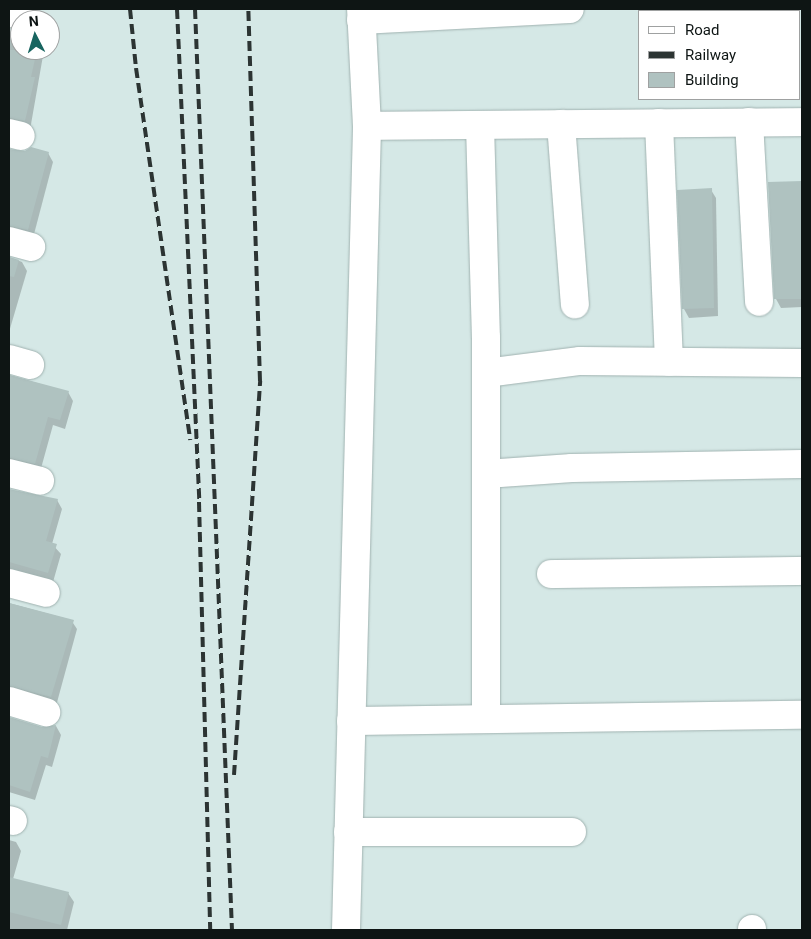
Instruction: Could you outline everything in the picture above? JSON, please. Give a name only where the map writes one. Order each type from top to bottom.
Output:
[{"type":"street","points":[[346,930],[367,126],[361,14],[570,9]]},
{"type":"street","points":[[367,126],[659,123],[759,114],[802,122]]},
{"type":"street","points":[[759,114],[759,302]]},
{"type":"street","points":[[659,123],[669,362]]},
{"type":"street","points":[[561,124],[575,304]]},
{"type":"street","points":[[480,125],[486,373],[486,719]]},
{"type":"street","points":[[486,373],[580,361],[802,363]]},
{"type":"street","points":[[486,474],[572,468],[802,464]]},
{"type":"street","points":[[9,473],[40,481]]},
{"type":"street","points":[[551,574],[802,571]]},
{"type":"street","points":[[9,584],[46,593]]},
{"type":"street","points":[[9,701],[46,712]]},
{"type":"street","points":[[351,721],[802,715]]},
{"type":"street","points":[[348,832],[572,832]]},
{"type":"building","points":[[10,50],[10,60],[35,60],[31,77],[35,77],[25,121],[9,118]]},
{"type":"building","points":[[31,147],[49,152],[28,230],[9,226],[9,149],[25,151]]},
{"type":"building","points":[[802,181],[802,299],[774,299],[768,182]]},
{"type":"building","points":[[712,188],[714,308],[682,309],[677,190]]},
{"type":"building","points":[[9,257],[19,260],[14,277],[9,276]]},
{"type":"building","points":[[9,375],[69,391],[60,420],[48,417],[35,464],[9,458]]},
{"type":"building","points":[[9,489],[58,499],[46,541],[57,544],[48,573],[9,562]]},
{"type":"building","points":[[9,603],[74,620],[51,697],[9,686]]},
{"type":"building","points":[[9,717],[42,727],[56,725],[48,758],[41,756],[30,792],[9,785]]},
{"type":"building","points":[[9,877],[69,892],[61,925],[9,912]]},
{"type":"railway","points":[[130,9],[136,68],[190,440]]},
{"type":"railway","points":[[177,9],[199,502],[210,930]]},
{"type":"railway","points":[[195,9],[232,930]]},
{"type":"railway","points":[[234,775],[260,381],[248,9]]}]
